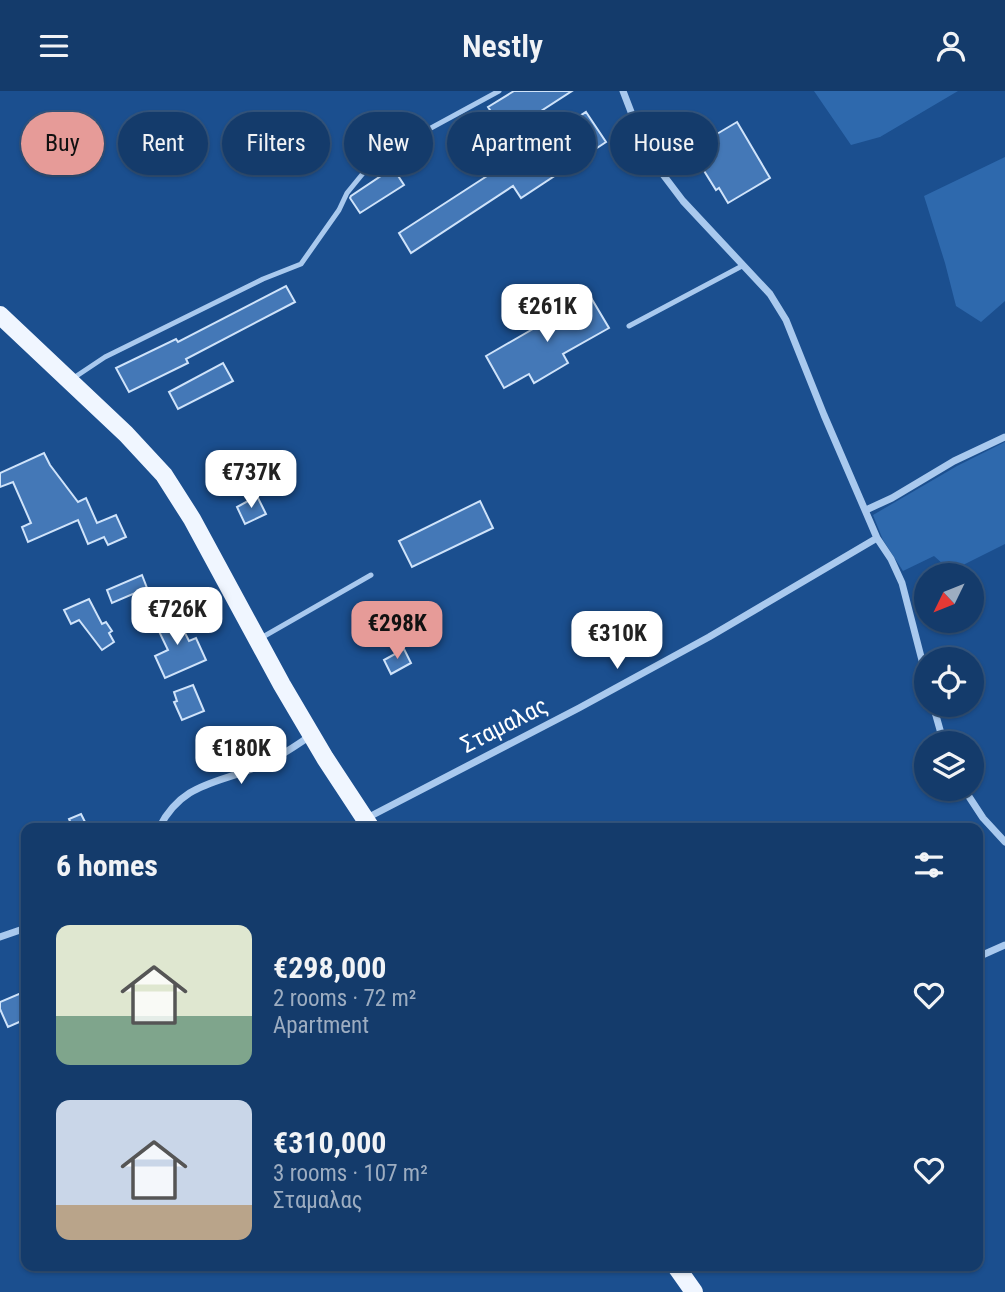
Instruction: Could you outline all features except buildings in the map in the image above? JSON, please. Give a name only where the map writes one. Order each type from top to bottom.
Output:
[{"type":"main road","points":[[0,315],[126,434],[164,475],[192,519],[311,735],[368,823]]},
{"type":"main road","points":[[679,1271],[694,1292]]},
{"type":"street","points":[[623,91],[638,130],[658,168],[683,201],[770,294],[786,320],[877,538],[902,583],[919,647]]},
{"type":"street","points":[[866,510],[1005,436]]},
{"type":"street","name":"Σταμαλας","points":[[368,823],[709,636],[877,538]]},
{"type":"street","points":[[162,823],[166,814],[184,795],[229,775],[262,765],[311,735]]},
{"type":"street","points":[[972,801],[1005,842]]},
{"type":"street","points":[[0,937],[21,930]]},
{"type":"street","points":[[983,955],[1005,945]]},
{"type":"lane","points":[[70,381],[105,357],[263,279],[301,264],[339,210],[347,193],[369,166],[385,153],[499,91]]},
{"type":"lane","points":[[629,326],[742,266]]},
{"type":"lane","points":[[257,641],[371,575]]},
{"type":"shaded area","points":[[814,91],[958,91],[880,137],[851,145]]},
{"type":"shaded area","points":[[1005,157],[1005,301],[981,322],[956,306],[924,196]]},
{"type":"shaded area","points":[[1005,442],[1005,544],[967,563],[942,563],[934,556],[914,563],[914,566],[903,571],[883,540],[873,515],[957,466]]}]
